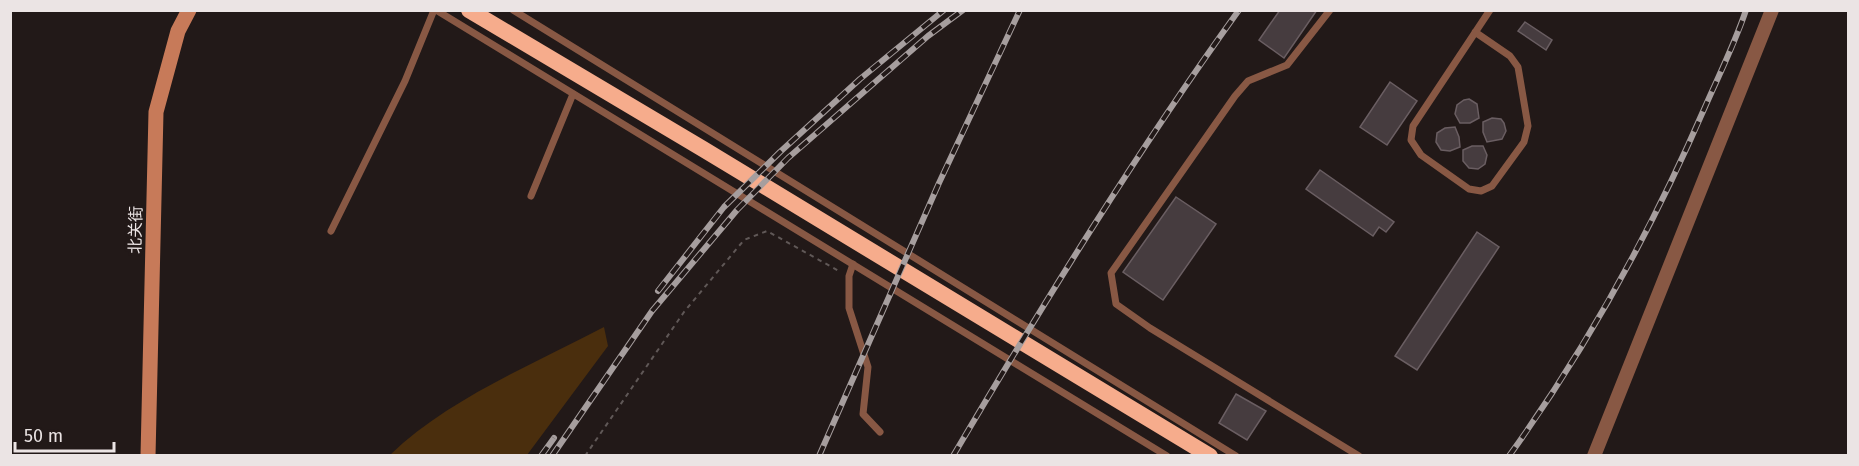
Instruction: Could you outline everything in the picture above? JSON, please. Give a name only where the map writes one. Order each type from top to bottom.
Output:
[{"type":"highway","points":[[469,10],[1210,456]]},
{"type":"main road","name":"北关街","points":[[148,456],[156,112],[178,31],[189,10]]},
{"type":"street","points":[[1594,456],[1772,10]]},
{"type":"lane","points":[[331,231],[405,81],[435,10],[1167,456]]},
{"type":"lane","points":[[513,10],[1236,456]]},
{"type":"lane","points":[[1330,10],[1287,65],[1248,81],[1235,96],[1111,273],[1116,304],[1150,328],[1359,456]]},
{"type":"lane","points":[[1476,32],[1510,56],[1518,67],[1528,126],[1524,142],[1492,186],[1481,191],[1469,189],[1421,155],[1411,140],[1413,126],[1490,10]]},
{"type":"lane","points":[[531,196],[573,93]]},
{"type":"lane","points":[[853,264],[849,276],[849,308],[868,367],[863,414],[880,432]]},
{"type":"path","points":[[585,456],[684,312],[744,240],[767,231],[849,276]]},
{"type":"shaded area","points":[[604,327],[608,346],[527,455],[390,455],[413,435],[464,400]]},
{"type":"building","points":[[1280,10],[1317,10],[1284,58],[1259,40]]},
{"type":"building","points":[[1525,22],[1552,40],[1546,50],[1518,31]]},
{"type":"building","points":[[1390,82],[1417,101],[1387,145],[1360,127]]},
{"type":"building","points":[[1469,99],[1477,104],[1479,118],[1470,123],[1460,123],[1455,114],[1457,105]]},
{"type":"building","points":[[1492,118],[1501,119],[1506,131],[1502,139],[1487,142],[1483,132],[1483,122]]},
{"type":"building","points":[[1455,127],[1460,147],[1450,151],[1441,150],[1436,142],[1437,133],[1445,128]]},
{"type":"building","points":[[1472,146],[1483,146],[1487,155],[1485,164],[1478,169],[1469,168],[1463,161],[1463,150]]},
{"type":"building","points":[[1320,170],[1394,222],[1386,232],[1379,227],[1373,236],[1306,189]]},
{"type":"building","points":[[1176,197],[1216,224],[1163,300],[1123,272]]},
{"type":"building","points":[[1477,232],[1499,247],[1417,370],[1395,356]]},
{"type":"building","points":[[1236,394],[1266,411],[1247,440],[1219,423]]},
{"type":"railway","points":[[658,291],[724,207],[860,79],[944,10]]},
{"type":"railway","points":[[552,456],[652,311],[737,210],[788,158],[928,36],[963,10]]},
{"type":"railway","points":[[819,456],[939,183],[1020,10]]},
{"type":"railway","points":[[953,456],[1091,230],[1239,10]]},
{"type":"railway","points":[[1509,456],[1565,373],[1640,242],[1685,152],[1746,10]]},
{"type":"railway","points":[[541,456],[554,438]]}]
